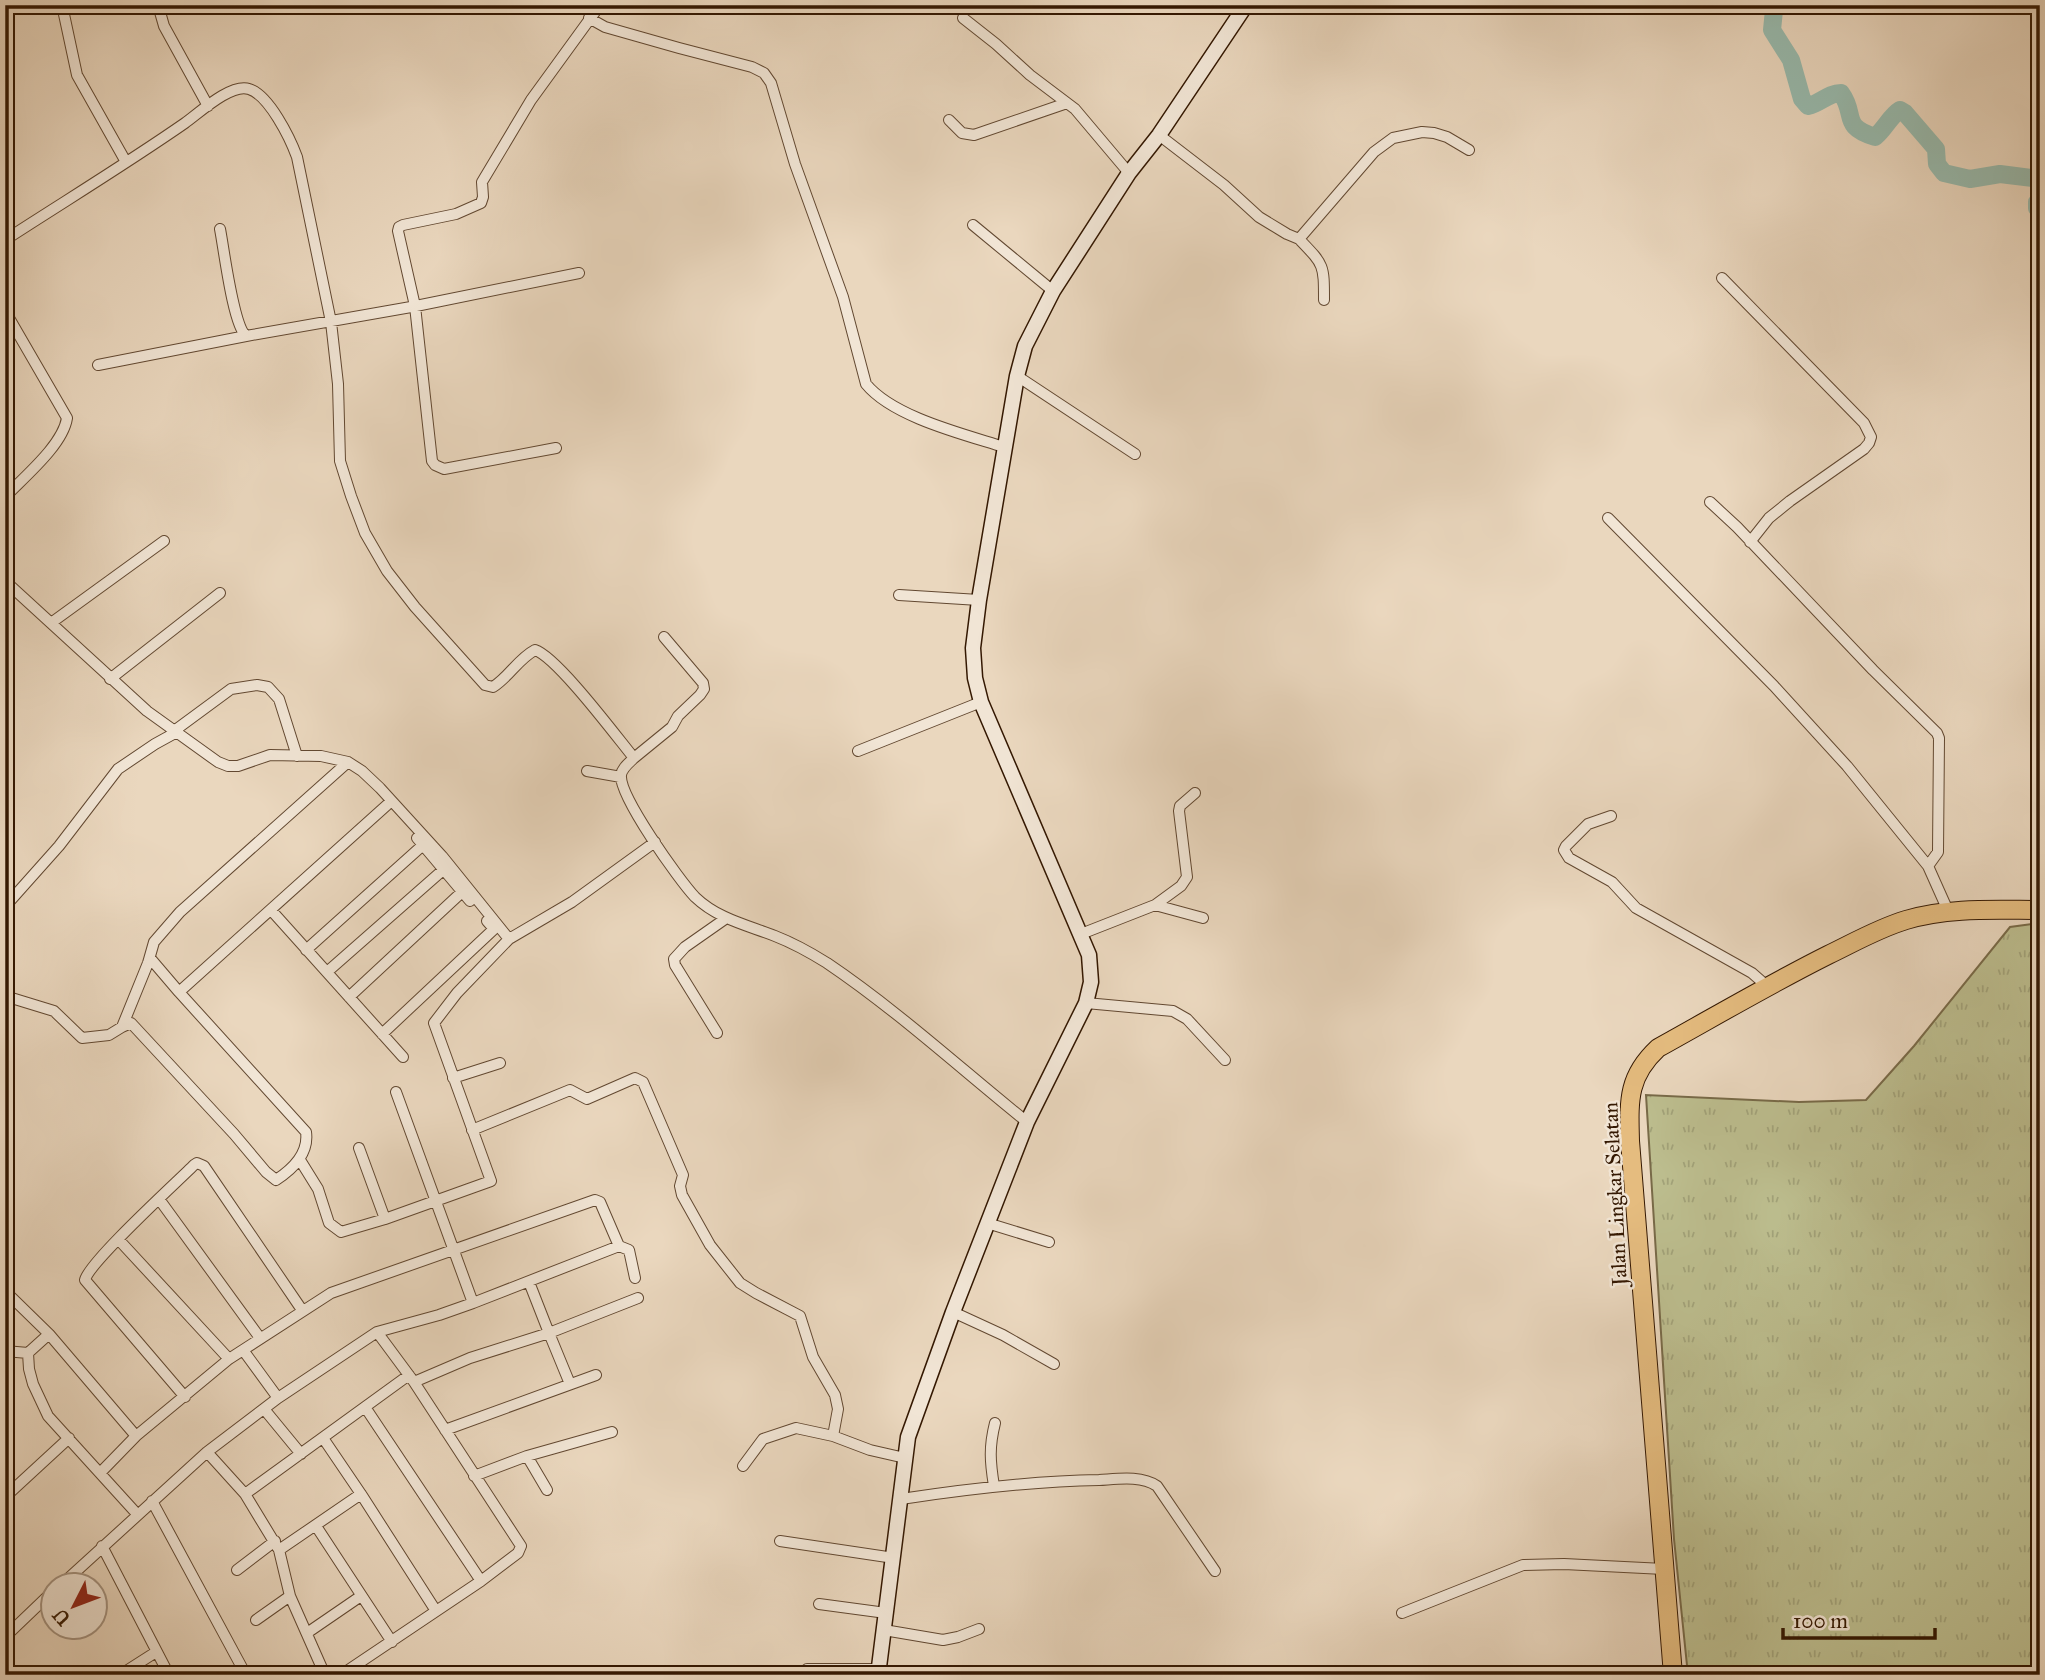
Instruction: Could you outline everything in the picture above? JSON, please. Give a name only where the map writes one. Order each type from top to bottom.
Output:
[{"type":"highway","name":"Jalan Lingkar Selatan","points":[[1673,1675],[1631,1153],[1629,1106],[1635,1078],[1643,1062],[1658,1048],[1853,942],[1906,920],[1949,913],[2040,910]]},
{"type":"street","points":[[62,5],[77,75],[126,162]]},
{"type":"street","points":[[158,5],[164,26],[208,106]]},
{"type":"street","points":[[556,448],[444,469],[435,465],[431,455],[415,306],[399,227],[456,214],[481,203],[482,182],[531,100],[600,5]]},
{"type":"street","points":[[807,1669],[878,1672],[908,1437],[1027,1122],[1086,1003],[1091,982],[1089,955],[981,702],[973,665],[979,600],[1017,376],[1025,346],[1053,290],[1129,173],[1159,135],[1246,5]]},
{"type":"street","points":[[589,18],[606,27],[752,67],[764,73],[771,83],[795,164],[843,297],[866,384],[874,395],[889,404],[939,427],[1004,447]]},
{"type":"street","points":[[962,18],[1081,114],[1129,173]]},
{"type":"street","points":[[5,240],[227,93],[249,88],[260,95],[290,137],[297,157],[331,322],[338,384],[340,461],[365,533],[387,571],[415,607],[485,685],[493,687],[501,682],[527,654],[535,650],[543,653],[558,667],[634,758]]},
{"type":"street","points":[[949,120],[962,133],[974,135],[1067,103]]},
{"type":"street","points":[[1299,239],[1374,152],[1393,138],[1434,132],[1469,150]]},
{"type":"street","points":[[1159,135],[1224,185],[1259,217],[1299,239],[1324,271],[1324,300]]},
{"type":"street","points":[[973,225],[1053,290]]},
{"type":"street","points":[[220,229],[240,329],[246,335]]},
{"type":"street","points":[[98,365],[579,273]]},
{"type":"street","points":[[1722,278],[1864,423],[1871,437],[1864,449],[1769,518],[1750,542]]},
{"type":"street","points":[[5,311],[67,418],[57,442],[5,497]]},
{"type":"street","points":[[1017,376],[1135,454]]},
{"type":"street","points":[[1710,502],[1872,670],[1937,733],[1938,852],[1928,866]]},
{"type":"street","points":[[1608,518],[1774,686],[1847,766],[1928,866],[1949,913]]},
{"type":"street","points":[[51,623],[164,541]]},
{"type":"street","points":[[5,581],[147,711],[218,762],[238,766],[270,755],[321,757],[348,762],[362,771],[390,803],[494,929],[382,1034]]},
{"type":"street","points":[[110,679],[220,593]]},
{"type":"street","points":[[899,595],[979,600]]},
{"type":"street","points":[[664,637],[703,683],[704,689],[678,716],[672,727],[634,758],[623,770],[621,777],[629,799],[675,873],[696,898],[717,915],[777,937],[826,963],[906,1021],[1027,1122]]},
{"type":"street","points":[[7,900],[60,846],[118,769],[174,732],[231,689],[257,685],[268,687],[279,699],[297,756]]},
{"type":"street","points":[[858,751],[981,702]]},
{"type":"street","points":[[122,1027],[154,942],[180,912],[348,762]]},
{"type":"street","points":[[587,771],[621,777]]},
{"type":"street","points":[[1081,934],[1155,905],[1181,886],[1187,877],[1179,811],[1180,806],[1195,793]]},
{"type":"street","points":[[179,992],[390,803]]},
{"type":"street","points":[[390,803],[442,856],[509,939]]},
{"type":"street","points":[[1611,816],[1588,824],[1566,846],[1566,855],[1608,878],[1636,908],[1752,973],[1768,987]]},
{"type":"street","points":[[300,1160],[318,1189],[329,1223],[341,1232],[491,1181],[434,1023],[457,993],[509,939],[572,902],[655,842]]},
{"type":"street","points":[[306,950],[423,845]]},
{"type":"street","points":[[327,972],[443,870]]},
{"type":"street","points":[[349,997],[462,892]]},
{"type":"street","points":[[1155,905],[1203,918]]},
{"type":"street","points":[[271,910],[403,1057]]},
{"type":"street","points":[[717,1032],[675,965],[674,959],[685,947],[726,919]]},
{"type":"street","points":[[5,996],[54,1011],[82,1038],[109,1035],[131,1023],[276,1180],[300,1160],[307,1141],[306,1132],[150,958]]},
{"type":"street","points":[[1086,1003],[1173,1011],[1187,1019],[1225,1060]]},
{"type":"street","points":[[453,1078],[500,1063]]},
{"type":"street","points":[[472,1130],[570,1090],[587,1099],[635,1079],[643,1083],[683,1175],[680,1186],[682,1195],[710,1245],[740,1283],[794,1312],[802,1320],[813,1357],[835,1395],[838,1409],[833,1436]]},
{"type":"street","points":[[396,1092],[474,1303]]},
{"type":"street","points":[[359,1148],[385,1219]]},
{"type":"street","points":[[185,1397],[85,1280],[90,1269],[118,1239],[194,1165],[201,1164],[302,1310]]},
{"type":"street","points":[[159,1199],[260,1338]]},
{"type":"street","points":[[100,1473],[136,1436],[229,1359],[331,1293],[595,1200],[600,1202],[605,1210],[619,1247]]},
{"type":"street","points":[[987,1223],[1049,1242]]},
{"type":"street","points":[[118,1239],[229,1359]]},
{"type":"street","points":[[75,1572],[207,1452],[278,1398],[377,1332],[474,1303],[619,1247],[629,1251],[635,1278]]},
{"type":"street","points":[[529,1282],[570,1384]]},
{"type":"street","points":[[5,1291],[49,1334],[136,1436]]},
{"type":"street","points":[[245,1494],[365,1407],[412,1379],[549,1334],[638,1298]]},
{"type":"street","points":[[953,1312],[1055,1363]]},
{"type":"street","points":[[341,1675],[481,1581],[518,1553],[521,1546],[412,1379],[377,1332]]},
{"type":"street","points":[[5,1351],[28,1353],[49,1334]]},
{"type":"street","points":[[243,1350],[278,1398]]},
{"type":"street","points":[[28,1353],[33,1384],[48,1416],[137,1514]]},
{"type":"street","points":[[445,1430],[596,1376]]},
{"type":"street","points":[[365,1407],[481,1581]]},
{"type":"street","points":[[264,1409],[301,1454]]},
{"type":"street","points":[[993,1486],[989,1458],[995,1423]]},
{"type":"street","points":[[743,1466],[763,1439],[796,1428],[833,1436],[870,1450],[905,1458]]},
{"type":"street","points":[[474,1476],[527,1456],[612,1432]]},
{"type":"street","points":[[5,1496],[69,1438]]},
{"type":"street","points":[[323,1438],[436,1611]]},
{"type":"street","points":[[207,1452],[245,1494],[277,1546],[290,1596],[325,1675]]},
{"type":"street","points":[[527,1456],[547,1490]]},
{"type":"street","points":[[901,1499],[993,1486],[1083,1480],[1124,1479],[1151,1482],[1157,1486],[1214,1572]]},
{"type":"street","points":[[237,1570],[316,1526],[362,1494]]},
{"type":"street","points":[[152,1501],[246,1675]]},
{"type":"street","points":[[316,1526],[392,1642]]},
{"type":"street","points":[[780,1541],[894,1558]]},
{"type":"street","points":[[102,1546],[169,1675]]},
{"type":"street","points":[[1402,1614],[1523,1565],[1564,1564],[1664,1569]]},
{"type":"street","points":[[256,1620],[290,1596]]},
{"type":"street","points":[[307,1633],[361,1596]]},
{"type":"street","points":[[5,1637],[38,1605]]},
{"type":"street","points":[[819,1605],[886,1613]]},
{"type":"street","points":[[884,1630],[943,1640],[979,1629]]},
{"type":"street","points":[[120,1675],[156,1652]]},
{"type":"green space","points":[[2040,923],[2040,1675],[1688,1675],[1674,1539],[1646,1095],[1799,1102],[1866,1100],[1914,1046],[2010,927]]},
{"type":"waterway","points":[[1772,5],[1772,30],[1791,60],[1802,99],[1808,106],[1841,93],[1853,124],[1857,129],[1875,137],[1900,110],[1936,149],[1937,164],[1944,173],[1970,179],[2000,174],[2040,179]]},
{"type":"waterway","points":[[2040,199],[2037,202],[2037,208],[2040,210]]}]
